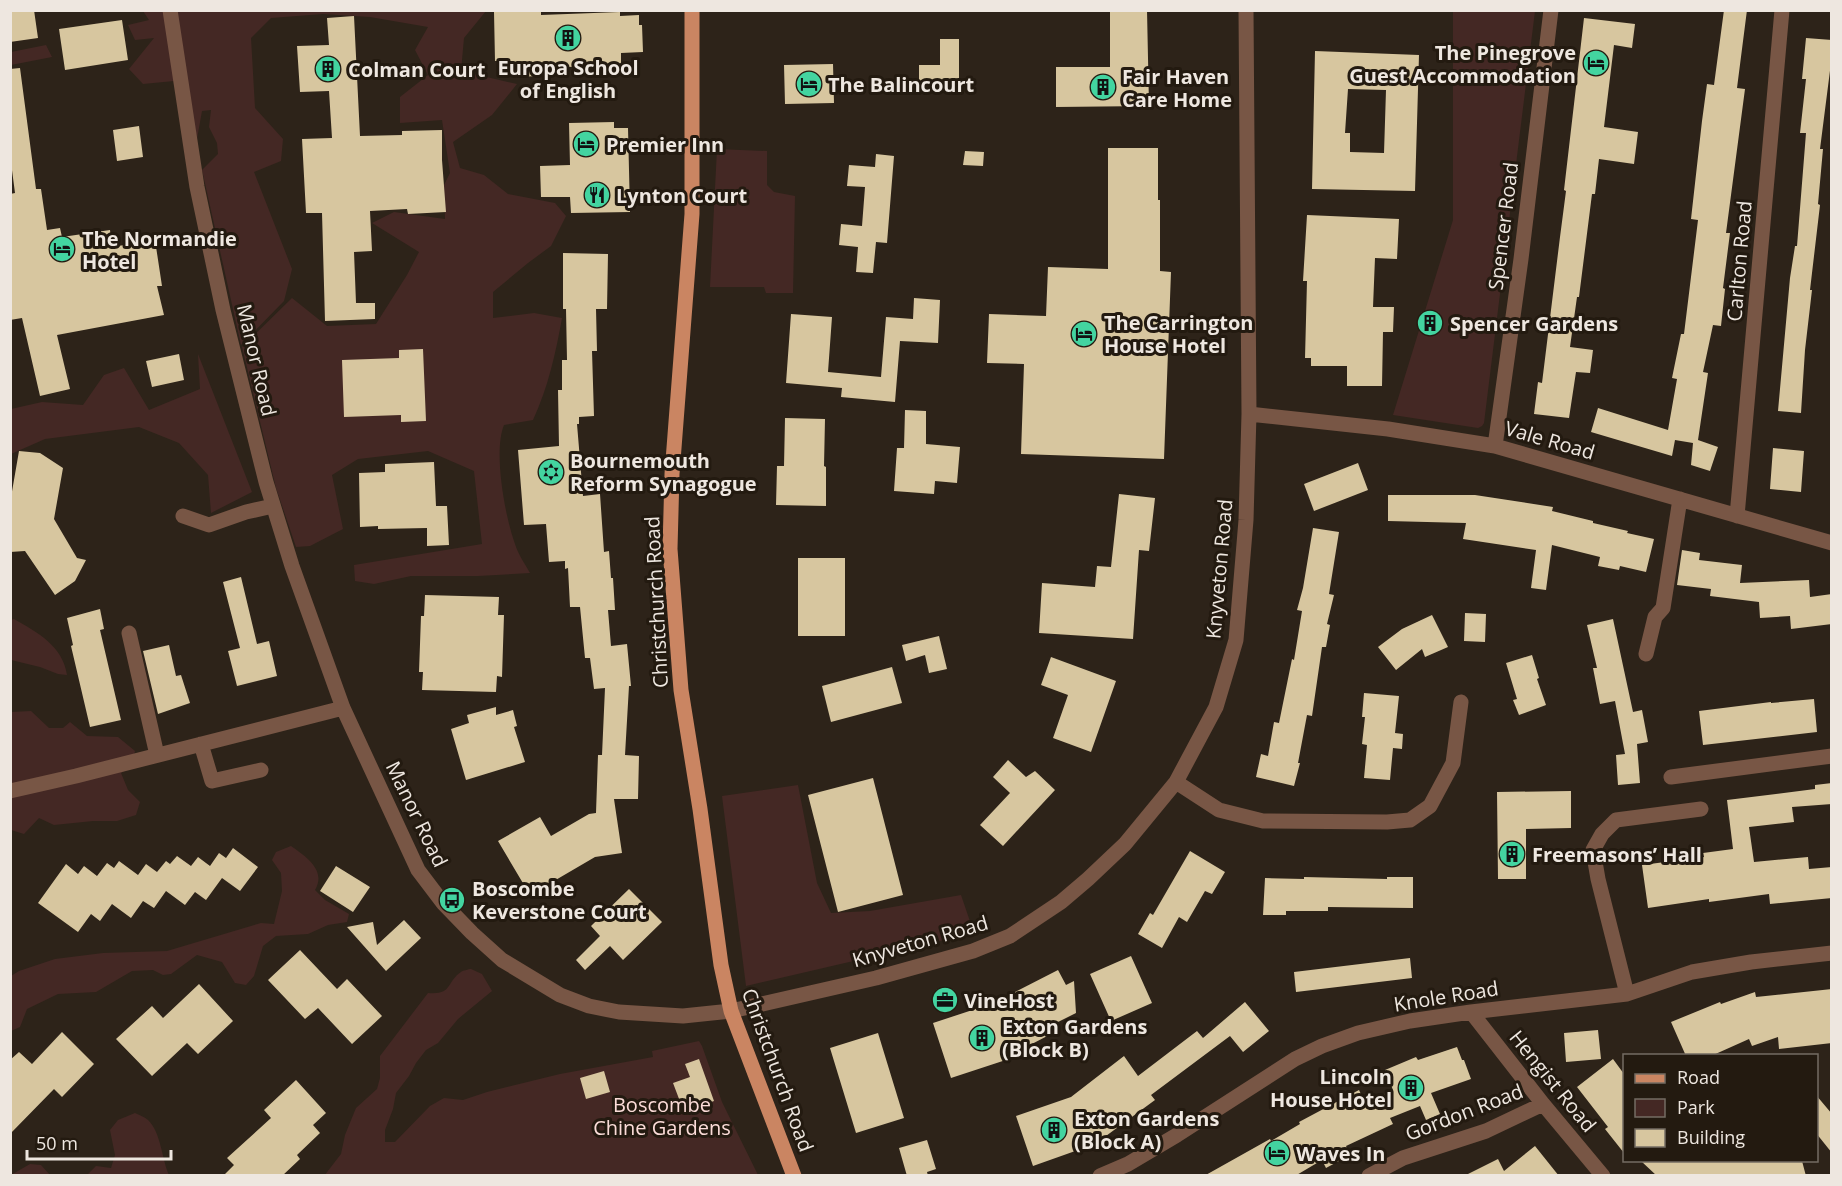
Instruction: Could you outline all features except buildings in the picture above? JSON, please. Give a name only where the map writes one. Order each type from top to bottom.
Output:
[{"type":"main road","name":"Christchurch Road","points":[[692,10],[692,214],[672,474],[670,549],[681,690],[721,965],[731,1011],[794,1176]]},
{"type":"street","name":"Manor Road","points":[[170,10],[202,210],[231,343],[273,506],[343,708],[418,870],[443,903],[502,960],[560,995],[589,1006],[655,1016],[683,1016],[731,1011]]},
{"type":"street","name":"Knyveton Road","points":[[731,1011],[894,973],[973,951],[1010,936],[1062,902],[1125,844],[1176,782],[1216,707],[1236,640],[1246,519],[1249,414],[1246,10]]},
{"type":"street","name":"Spencer Road","points":[[1496,446],[1551,10]]},
{"type":"street","name":"Carlton Road","points":[[1737,516],[1782,10]]},
{"type":"street","name":"Vale Road","points":[[1249,414],[1388,429],[1496,446],[1832,543]]},
{"type":"street","points":[[1646,654],[1655,617],[1663,608],[1680,500]]},
{"type":"street","points":[[183,516],[209,525],[246,512],[273,506]]},
{"type":"street","points":[[129,633],[157,755]]},
{"type":"street","points":[[1176,782],[1219,810],[1263,821],[1387,822],[1410,820],[1430,806],[1453,763],[1461,702]]},
{"type":"street","points":[[10,790],[343,708]]},
{"type":"street","points":[[201,744],[212,781],[261,770]]},
{"type":"street","points":[[1671,777],[1832,756]]},
{"type":"street","points":[[1627,994],[1593,850],[1602,834],[1616,820],[1701,809]]},
{"type":"street","name":"Knole Road","points":[[1100,1176],[1128,1164],[1177,1135],[1295,1059],[1358,1033],[1410,1021],[1471,1012],[1627,994],[1692,972],[1751,962],[1832,953]]},
{"type":"street","name":"Hengist Road","points":[[1471,1012],[1603,1176]]},
{"type":"street","name":"Gordon Road","points":[[1369,1176],[1403,1158],[1486,1131],[1543,1104]]},
{"type":"green space","points":[[143,11],[165,11],[174,81],[143,84],[129,69],[154,38],[135,40],[128,25],[149,20]]},
{"type":"green space","points":[[175,11],[486,11],[464,38],[461,71],[517,84],[492,115],[453,142],[460,168],[484,175],[508,194],[555,203],[566,216],[551,246],[493,292],[493,318],[534,313],[562,318],[551,370],[533,420],[504,425],[501,437],[500,467],[511,532],[516,548],[530,573],[411,576],[374,584],[355,581],[354,565],[482,544],[474,471],[428,451],[358,459],[332,475],[343,529],[310,546],[296,547],[276,488],[242,347],[292,298],[327,326],[376,324],[419,252],[372,223],[394,212],[445,219],[444,185],[450,173],[442,120],[400,123],[400,97],[428,75],[415,50],[428,27],[370,17],[323,14],[271,18],[251,38],[255,108],[283,139],[281,161],[254,172],[292,269],[284,301],[241,345],[202,170],[218,154],[217,143],[209,127],[211,110],[202,111],[197,139]]},
{"type":"green space","points":[[1453,11],[1535,11],[1484,423],[1478,428],[1393,415],[1453,220]]},
{"type":"green space","points":[[46,45],[52,57],[11,65],[11,52]]},
{"type":"green space","points":[[717,149],[767,151],[767,185],[774,192],[795,196],[793,293],[766,293],[764,287],[710,287]]},
{"type":"green space","points":[[198,354],[252,492],[211,513],[208,475],[179,443],[139,427],[45,439],[11,454],[11,409],[42,402],[83,405],[104,375],[124,368],[149,410],[200,389]]},
{"type":"green space","points":[[14,619],[40,635],[55,648],[65,665],[67,675],[11,660],[11,620]]},
{"type":"green space","points":[[31,711],[49,728],[63,728],[70,722],[87,736],[118,737],[135,751],[131,767],[121,773],[128,790],[140,802],[136,815],[117,821],[54,825],[39,818],[24,834],[11,830],[11,712]]},
{"type":"green space","points":[[798,785],[817,883],[831,913],[870,911],[961,895],[974,933],[746,986],[722,796]]},
{"type":"green space","points":[[291,846],[313,864],[318,876],[315,890],[325,900],[349,914],[347,922],[328,925],[308,934],[276,936],[263,946],[254,976],[246,985],[235,983],[222,962],[197,955],[171,974],[163,975],[153,970],[132,971],[96,992],[58,994],[27,1009],[20,1027],[11,1031],[11,976],[19,971],[55,959],[103,953],[167,951],[261,923],[274,924],[282,891],[281,873],[272,860],[276,852]]},
{"type":"green space","name":"Boscombe Chine Gardens","points":[[471,969],[482,974],[492,991],[458,1019],[438,1043],[426,1050],[416,1063],[396,1093],[385,1130],[385,1142],[395,1142],[430,1106],[444,1098],[463,1100],[560,1074],[653,1057],[652,1051],[699,1041],[722,1102],[758,1175],[324,1176],[341,1154],[345,1135],[356,1108],[377,1089],[380,1078],[380,1056],[428,993],[442,992],[461,972]]},
{"type":"green space","points":[[135,1113],[147,1119],[156,1132],[169,1175],[87,1175],[96,1166],[111,1168],[115,1155],[110,1130],[118,1120]]},
{"type":"green space","points":[[30,1164],[41,1165],[50,1175],[11,1175]]},
{"type":"place","name":"Europa School of English","points":[[568,38]]},
{"type":"place","name":"The Pinegrove Guest Accommodation","points":[[1596,63]]},
{"type":"place","name":"Colman Court","points":[[328,69]]},
{"type":"place","name":"The Balincourt","points":[[809,84]]},
{"type":"place","name":"Fair Haven Care Home","points":[[1103,87]]},
{"type":"place","name":"Premier Inn","points":[[586,144]]},
{"type":"place","name":"Lynton Court","points":[[597,195]]},
{"type":"place","name":"The Normandie Hotel","points":[[62,249]]},
{"type":"place","name":"Spencer Gardens","points":[[1430,323]]},
{"type":"place","name":"The Carrington House Hotel","points":[[1084,334]]},
{"type":"place","name":"Bournemouth Reform Synagogue","points":[[551,472]]},
{"type":"place","name":"Freemasons’ Hall","points":[[1512,854]]},
{"type":"place","name":"Boscombe Keverstone Court","points":[[452,900]]},
{"type":"place","name":"VineHost","points":[[945,1000]]},
{"type":"place","name":"Exton Gardens (Block B)","points":[[982,1038]]},
{"type":"place","name":"Lincoln House Hotel","points":[[1411,1088]]},
{"type":"place","name":"Exton Gardens (Block A)","points":[[1054,1130]]},
{"type":"place","name":"Waves In","points":[[1277,1153]]}]
